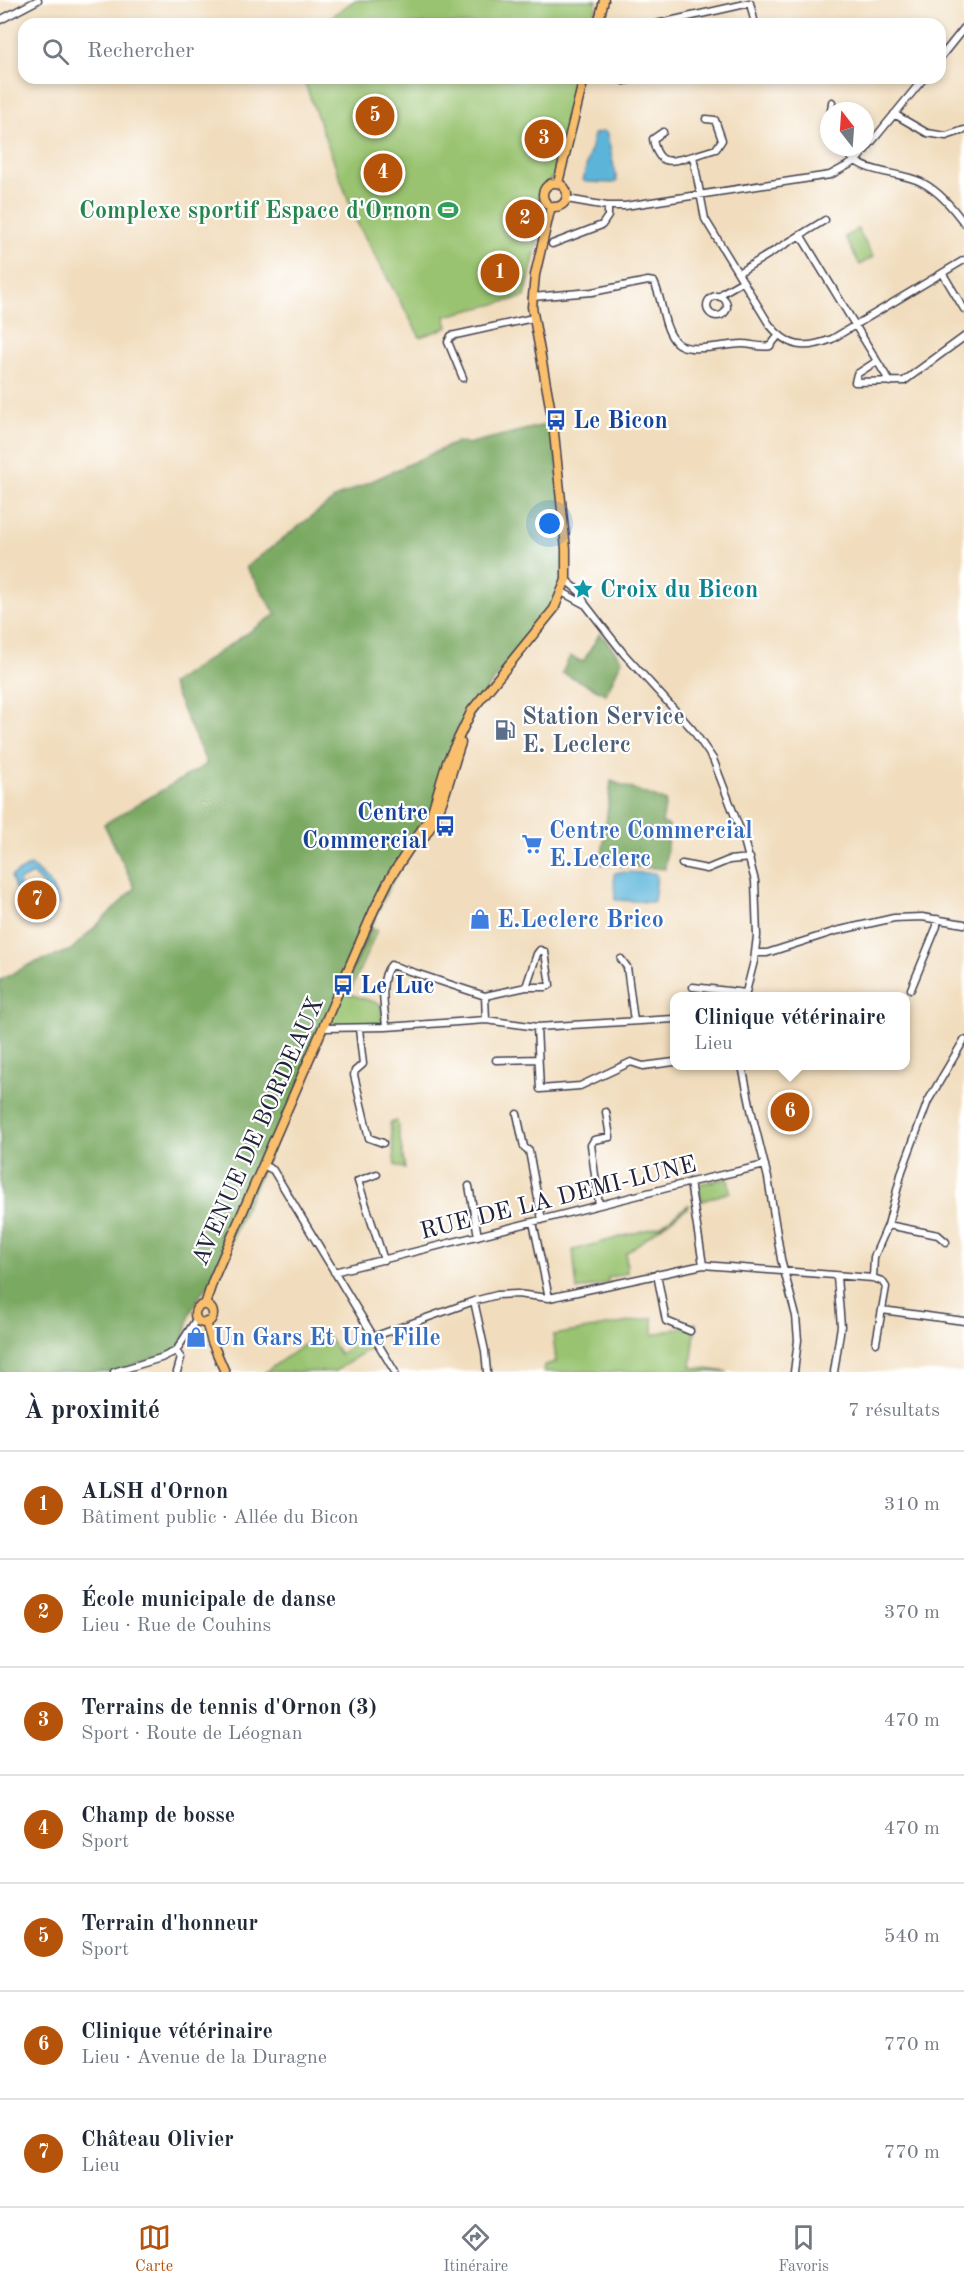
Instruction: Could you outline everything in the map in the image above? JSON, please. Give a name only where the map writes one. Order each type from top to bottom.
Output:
[{"type":"main road","points":[[599,18],[604,0]]},
{"type":"main road","points":[[558,183],[583,84]]},
{"type":"main road","points":[[558,183],[566,188],[567,199],[558,206],[551,206],[545,200],[543,193],[550,184],[558,183]]},
{"type":"main road","points":[[384,893],[402,865],[432,827],[441,808],[467,725],[484,694],[554,609],[566,580],[566,549],[554,434],[533,318],[532,297],[551,206]]},
{"type":"main road","name":"AVENUE DE BORDEAUX","points":[[205,1305],[210,1287],[390,878],[431,815],[453,748],[472,710],[484,694]]},
{"type":"main road","points":[[205,1305],[213,1312],[211,1320],[201,1322],[197,1318],[197,1309],[205,1305]]},
{"type":"main road","points":[[206,1322],[224,1371]]},
{"type":"street","points":[[0,20],[38,0]]},
{"type":"street","points":[[684,18],[750,3],[754,18]]},
{"type":"street","points":[[946,50],[964,28]]},
{"type":"street","points":[[567,199],[608,206],[625,206],[830,175],[856,161],[919,84]]},
{"type":"street","points":[[894,114],[927,133],[946,136],[964,130]]},
{"type":"street","points":[[663,132],[653,139],[657,155],[673,161],[693,156],[716,148],[722,140],[716,120],[706,119]]},
{"type":"street","points":[[693,156],[705,219],[778,336],[799,346],[809,346],[832,339],[964,260]]},
{"type":"street","points":[[849,156],[869,168],[898,173],[922,182],[944,197],[964,223]]},
{"type":"street","points":[[552,244],[602,225],[608,216],[608,206]]},
{"type":"street","points":[[738,273],[825,220]]},
{"type":"street","points":[[801,236],[890,382]]},
{"type":"street","points":[[943,274],[964,309]]},
{"type":"street","points":[[532,297],[592,292],[648,281],[654,282],[668,330],[675,343],[681,346],[690,348],[741,344],[765,347],[770,346],[778,336]]},
{"type":"street","points":[[720,297],[724,292],[743,281]]},
{"type":"street","points":[[463,378],[448,342],[451,336],[533,318]]},
{"type":"street","points":[[877,361],[857,374],[855,382],[904,381],[964,337]]},
{"type":"street","points":[[566,580],[580,592],[585,604],[610,638],[704,744],[718,771],[750,858],[757,893],[755,953],[747,992]]},
{"type":"street","points":[[562,592],[585,604]]},
{"type":"street","points":[[682,864],[707,869],[729,860],[750,858]]},
{"type":"street","points":[[755,953],[767,953],[836,931],[894,918],[937,919],[964,924]]},
{"type":"street","points":[[911,989],[937,926],[937,919]]},
{"type":"street","points":[[386,1027],[385,980],[388,968],[392,965],[485,996],[526,987],[550,985],[545,952],[540,950],[537,954],[526,987]]},
{"type":"street","points":[[621,958],[627,966],[634,1021]]},
{"type":"street","points":[[693,987],[726,992]]},
{"type":"street","points":[[485,996],[486,1020]]},
{"type":"street","points":[[323,1028],[359,1029],[486,1020],[537,1027],[670,1019]]},
{"type":"street","points":[[537,1027],[540,1089],[580,1086],[631,1062],[643,1066],[670,1063]]},
{"type":"street","points":[[359,1029],[364,1059],[363,1064],[354,1075],[369,1138],[383,1143]]},
{"type":"street","points":[[873,1278],[874,1257],[888,1225],[902,1171],[928,1101],[964,1040]]},
{"type":"street","points":[[496,1060],[538,1059]]},
{"type":"street","points":[[743,1070],[765,1165],[784,1271],[798,1331],[794,1372]]},
{"type":"street","points":[[599,1205],[591,1145],[594,1140],[610,1137],[606,1112]]},
{"type":"street","points":[[517,1114],[524,1147],[529,1151],[542,1220]]},
{"type":"street","points":[[263,1165],[273,1170],[394,1372]]},
{"type":"street","name":"RUE DE LA DEMI-LUNE","points":[[334,1272],[765,1165]]},
{"type":"street","points":[[377,1174],[358,1181],[384,1260]]},
{"type":"street","points":[[690,1182],[703,1264]]},
{"type":"street","points":[[469,1186],[478,1236]]},
{"type":"street","points":[[533,1222],[549,1298]]},
{"type":"street","points":[[888,1225],[938,1235],[946,1242]]},
{"type":"street","points":[[373,1337],[497,1295],[517,1294],[549,1298],[703,1264],[837,1277],[873,1278],[882,1281],[886,1287],[876,1343]]},
{"type":"street","points":[[657,1274],[666,1321],[690,1331]]},
{"type":"street","points":[[834,1372],[841,1326],[837,1277]]},
{"type":"street","points":[[474,1301],[485,1351],[487,1372]]},
{"type":"street","points":[[882,1310],[964,1321]]},
{"type":"street","points":[[114,1372],[161,1358],[176,1351],[197,1318]]},
{"type":"street","points":[[176,1351],[181,1358],[177,1372]]},
{"type":"green space","points":[[355,0],[597,0],[593,18],[330,18]]},
{"type":"green space","name":"Complexe sportif Espace d'Ornon","points":[[305,84],[578,84],[556,176],[544,186],[540,196],[539,201],[544,207],[544,214],[525,297],[445,316],[448,327],[420,337],[356,221]]},
{"type":"green space","points":[[858,229],[873,257],[860,265],[845,237]]},
{"type":"green space","points":[[553,423],[566,549],[562,592],[485,692],[467,725],[432,827],[402,865],[390,885],[213,1280],[202,1292],[190,1314],[184,1340],[176,1351],[114,1372],[0,1372],[0,980],[31,964],[71,950],[135,888],[104,824],[207,764],[171,684],[276,614],[246,567],[337,497],[457,442],[467,444]]},
{"type":"green space","points":[[600,633],[622,660],[606,694],[562,673],[570,656],[583,662]]},
{"type":"green space","points":[[611,781],[666,801],[662,823],[669,825],[665,869],[601,864]]},
{"type":"green space","points":[[372,929],[377,930],[349,994],[381,1004],[382,1021],[381,1023],[335,1025],[333,1028],[330,1024]]},
{"type":"green space","points":[[397,1121],[405,1169],[395,1165],[390,1123]]},
{"type":"green space","points":[[728,1178],[730,1192],[702,1201],[700,1192],[694,1192],[693,1185]]},
{"type":"green space","points":[[688,1205],[626,1253],[627,1273],[608,1278],[608,1283],[577,1290],[573,1250],[660,1226]]},
{"type":"green space","points":[[653,1318],[653,1335],[696,1323],[691,1367],[728,1372],[543,1372],[544,1365],[556,1362],[553,1335]]},
{"type":"green space","points":[[324,1331],[340,1354],[366,1335],[373,1346],[334,1372],[265,1372]]},
{"type":"water","points":[[604,131],[607,134],[617,181],[613,183],[586,182],[583,180],[594,134]]},
{"type":"water","points":[[31,865],[50,883],[60,904],[25,918],[11,876]],"holes":[[[32,874],[43,885],[51,902],[45,905],[44,902],[30,908],[29,913],[26,911],[28,908],[19,881]]]},
{"type":"water","points":[[618,872],[654,873],[657,876],[654,901],[615,900],[614,874]]},
{"type":"place","name":"Terrain d'honneur","points":[[375,116]]},
{"type":"place","name":"Terrains de tennis d'Ornon (3)","points":[[544,139]]},
{"type":"place","name":"Champ de bosse","points":[[383,173]]},
{"type":"place","name":"Complexe sportif Espace d'Ornon","points":[[448,210]]},
{"type":"place","name":"École municipale de danse","points":[[525,219]]},
{"type":"place","name":"ALSH d'Ornon","points":[[500,273]]},
{"type":"place","name":"Le Bicon","points":[[556,420]]},
{"type":"place","name":"Croix du Bicon","points":[[583,589]]},
{"type":"place","name":"Station Service E. Leclerc","points":[[505,730]]},
{"type":"place","name":"Centre Commercial","points":[[445,826]]},
{"type":"place","name":"Centre Commercial E.Leclerc","points":[[532,844]]},
{"type":"place","name":"Château Olivier","points":[[37,900]]},
{"type":"place","name":"E.Leclerc Brico","points":[[480,919]]},
{"type":"place","name":"Le Luc","points":[[343,985]]},
{"type":"place","name":"Clinique vétérinaire","points":[[790,1112]]},
{"type":"place","name":"Un Gars Et Une Fille","points":[[196,1337]]}]
